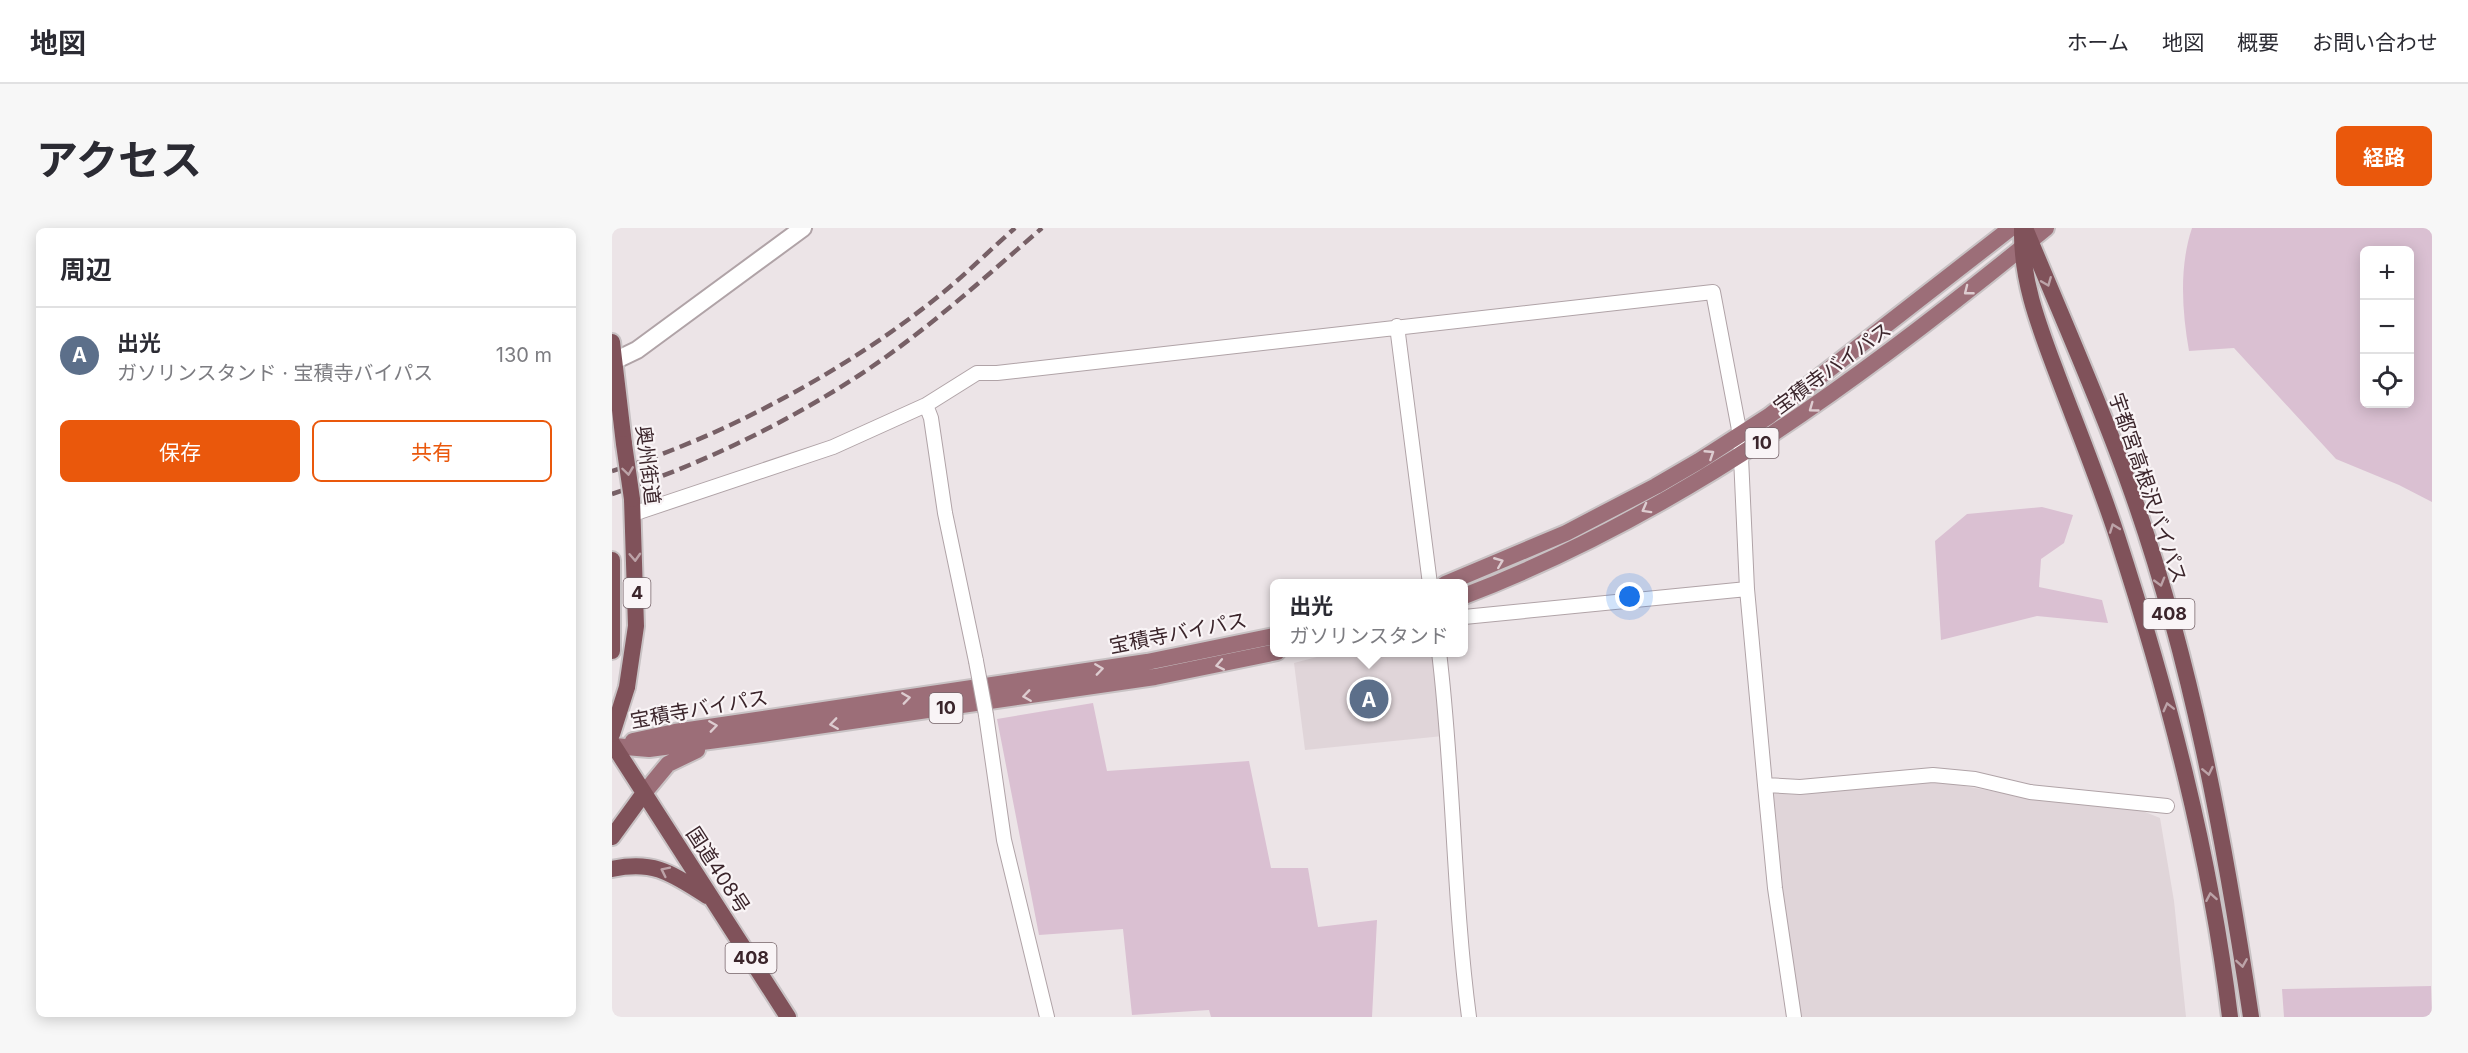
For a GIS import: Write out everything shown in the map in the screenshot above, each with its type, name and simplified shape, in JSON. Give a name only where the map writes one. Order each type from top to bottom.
[{"type":"highway","name":"408","points":[[2025,236],[2031,305],[2116,533],[2159,667],[2199,832],[2230,1017]]},
{"type":"highway","name":"宇都宮高根沢バイパス","points":[[2025,236],[2129,484],[2182,660],[2217,815],[2251,1017]]},
{"type":"highway","name":"奥州街道","points":[[612,342],[632,506],[636,626],[627,687],[612,740]]},
{"type":"highway","name":"4","points":[[612,560],[612,651]]},
{"type":"highway","name":"国道408号","points":[[612,740],[788,1017]]},
{"type":"highway","points":[[612,837],[644,793]]},
{"type":"highway","points":[[612,869],[642,865],[658,867],[712,899]]},
{"type":"main road","name":"宝積寺バイパス","points":[[1457,579],[1566,533],[1656,486],[1740,435],[1769,416],[1890,325],[2011,228]]},
{"type":"main road","name":"宝積寺バイパス","points":[[1468,594],[1546,563],[1741,457],[1810,411],[1917,333],[2025,236],[2046,228]]},
{"type":"main road","name":"宝積寺バイパス","points":[[612,740],[1147,662],[1270,637]]},
{"type":"main road","name":"宝積寺バイパス","points":[[612,740],[649,749],[1155,677],[1270,653]]},
{"type":"main road","points":[[644,793],[663,768],[678,757],[697,750],[737,744],[762,734]]},
{"type":"street","points":[[613,362],[637,350],[803,228]]},
{"type":"street","points":[[632,506],[791,463],[926,405],[977,373],[997,373],[1713,292],[1740,435],[1747,589],[1764,785],[1774,888],[1794,1017]]},
{"type":"street","points":[[1397,326],[1429,579]]},
{"type":"street","points":[[926,405],[931,417],[945,513],[986,715],[1006,850],[1047,1017]]},
{"type":"street","points":[[1468,617],[1747,589]]},
{"type":"street","points":[[1440,657],[1449,733],[1462,962],[1469,1017]]},
{"type":"street","points":[[1764,785],[1800,787],[1933,775],[1975,779],[2030,792],[2167,806]]},
{"type":"shaded area","points":[[2192,228],[2432,228],[2432,502],[2399,485],[2336,459],[2234,348],[2189,351],[2183,289],[2185,258]]},
{"type":"shaded area","points":[[2042,507],[2073,515],[2064,543],[2041,559],[2039,587],[2102,600],[2108,623],[2037,616],[1941,640],[1935,541],[1967,514]]},
{"type":"shaded area","points":[[1317,657],[1433,657],[1443,736],[1305,750],[1294,663]]},
{"type":"shaded area","points":[[1093,703],[1107,771],[1249,761],[1271,868],[1308,868],[1318,927],[1377,920],[1372,1017],[1211,1017],[1209,1010],[1132,1015],[1123,929],[1039,935],[997,719]]},
{"type":"shaded area","points":[[1937,781],[2041,800],[2140,810],[2160,818],[2174,901],[2186,1017],[1799,1017],[1780,895],[1772,793],[1798,795]]},
{"type":"shaded area","points":[[2431,986],[2432,1017],[2284,1017],[2282,989]]},
{"type":"railway","points":[[612,471],[698,440],[784,398],[826,374],[866,349],[940,295],[1015,228]]},
{"type":"railway","points":[[612,494],[739,443],[829,394],[930,324],[1042,228]]},
{"type":"place","name":"出光","points":[[1369,699]]}]
